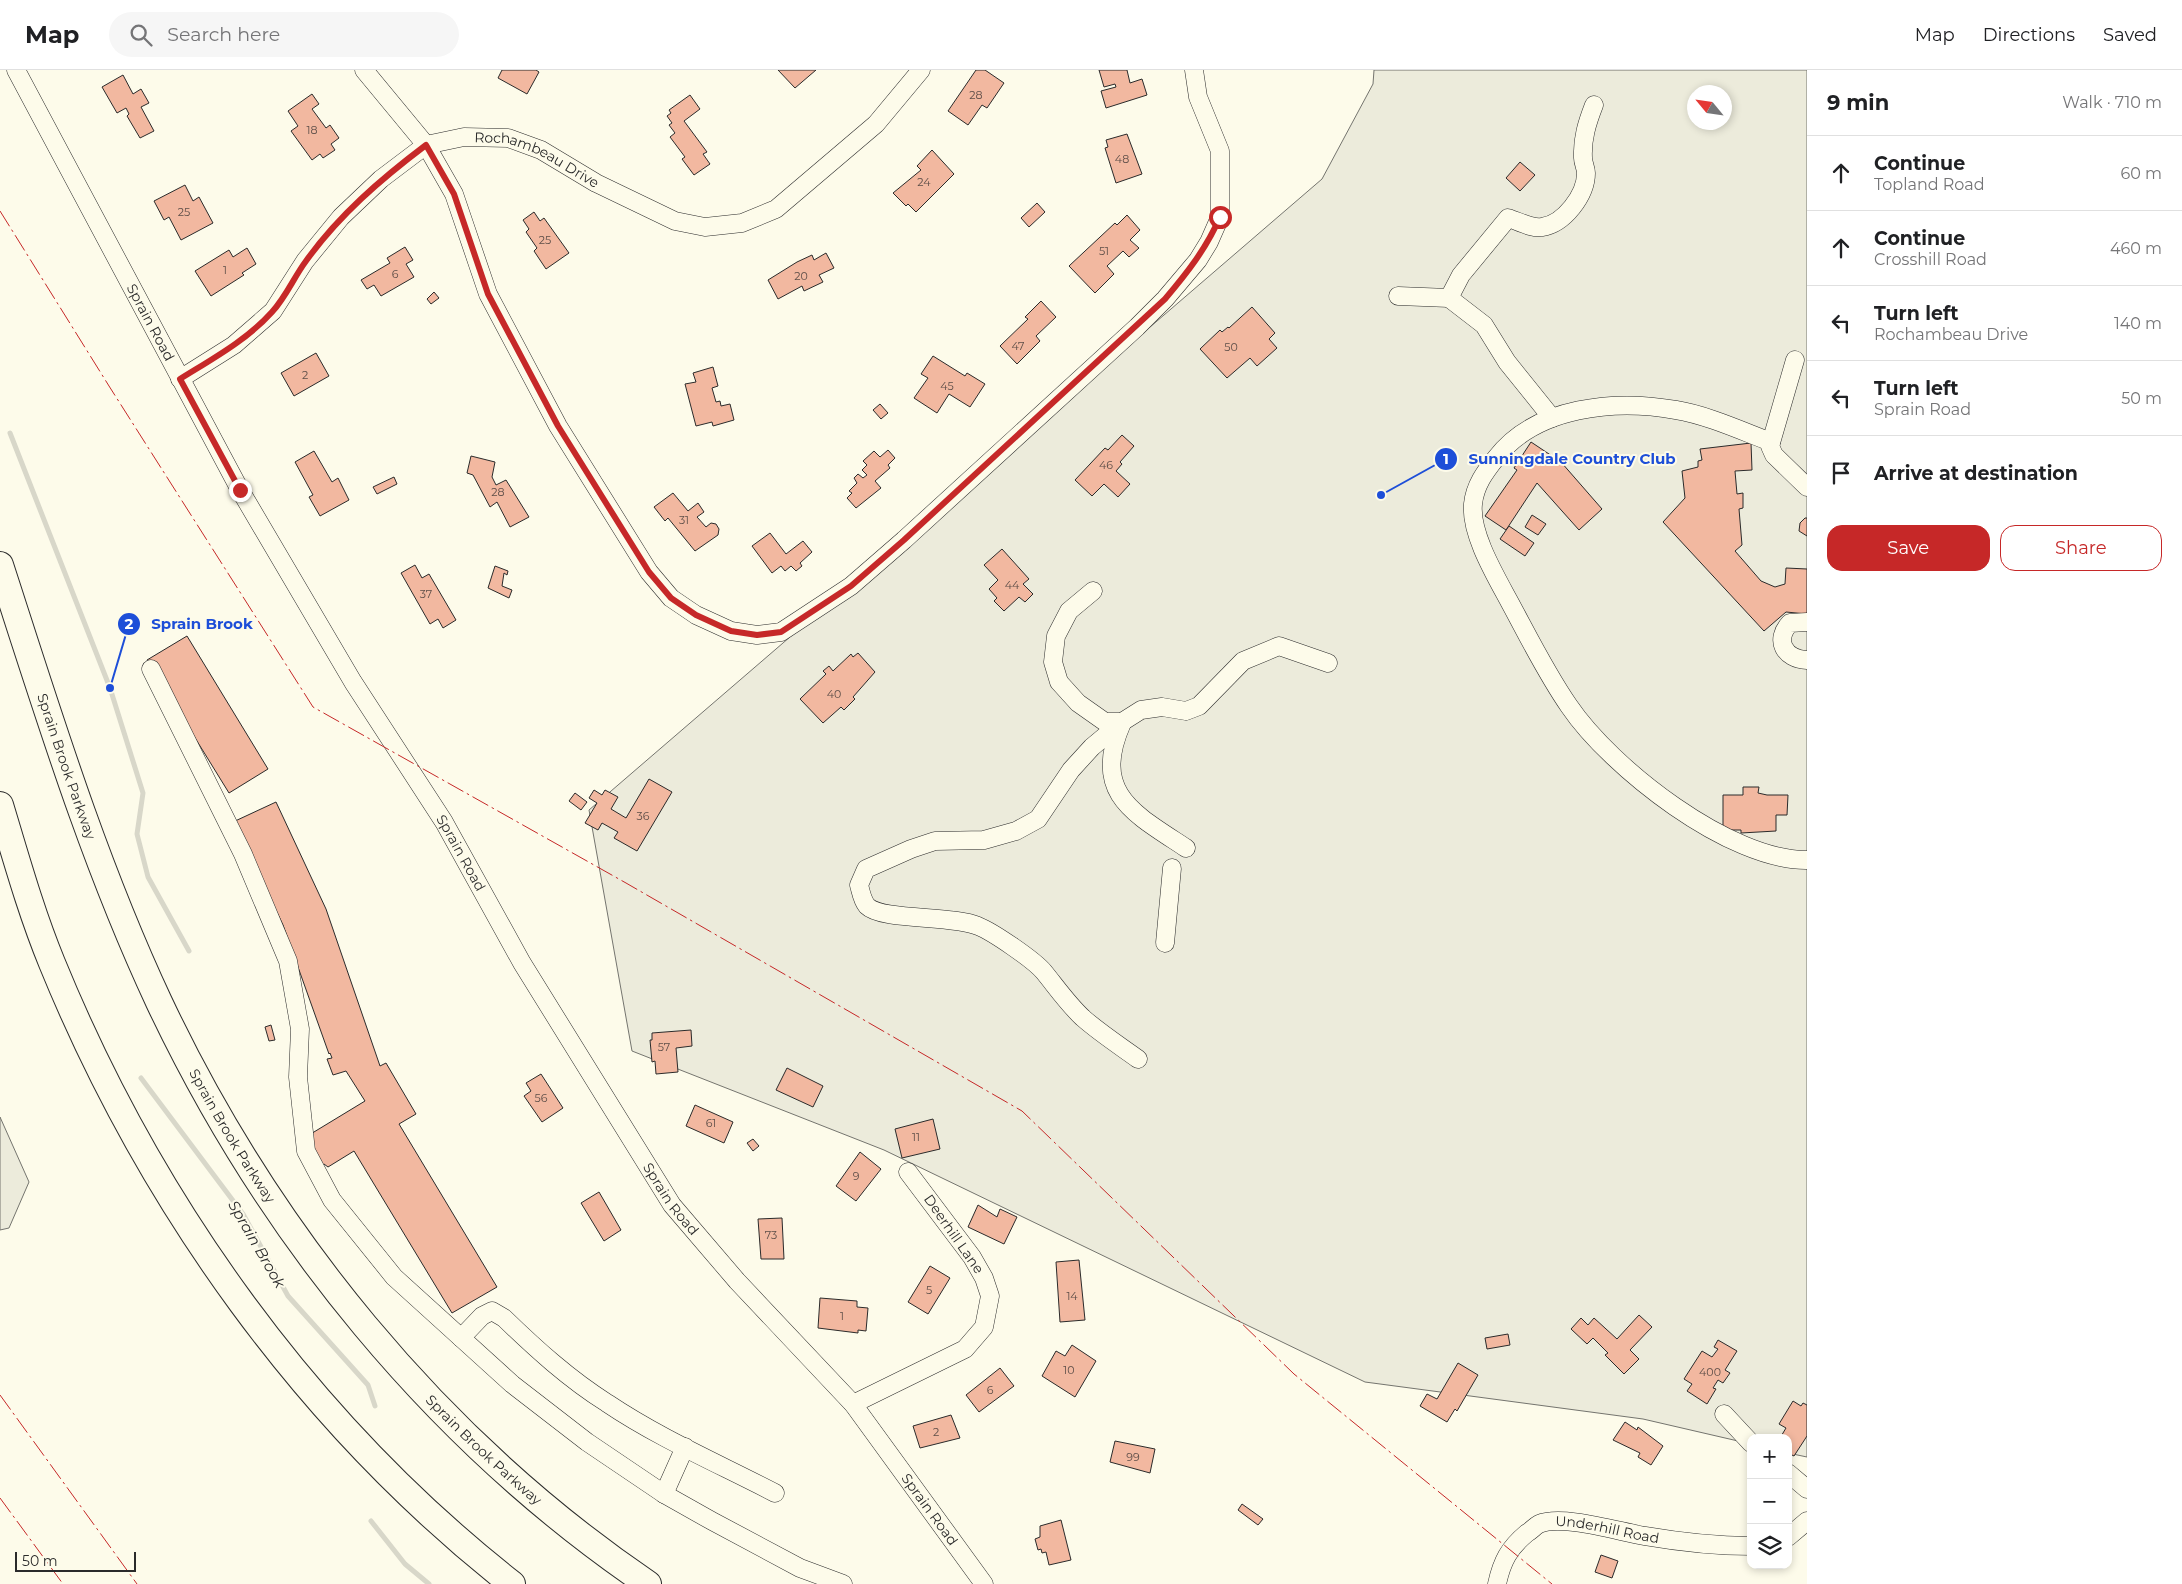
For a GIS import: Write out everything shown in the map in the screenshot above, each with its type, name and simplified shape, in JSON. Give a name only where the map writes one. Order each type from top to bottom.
[{"type":"highway","name":"Sprain Brook Parkway","points":[[0,565],[65,764],[113,893],[159,1001],[213,1106],[242,1156],[314,1261],[382,1345],[422,1389],[505,1471],[596,1546],[648,1584]]},
{"type":"highway","points":[[0,805],[31,906],[75,1016],[126,1121],[198,1240],[254,1320],[329,1410],[411,1495],[454,1535],[512,1584]]},
{"type":"street","name":"Sprain Road","points":[[16,70],[240,490],[348,674],[444,822],[522,963],[672,1205],[737,1281],[853,1404],[984,1584]]},
{"type":"street","points":[[364,70],[426,145],[454,194],[493,303],[558,426],[649,572],[671,598],[696,615],[731,631],[757,635],[781,632],[851,586],[1137,327],[1165,299],[1198,260],[1209,242],[1220,217],[1220,151],[1198,97],[1194,70]]},
{"type":"street","name":"Rochambeau Drive","points":[[180,379],[234,345],[273,311],[305,261],[341,217],[381,179],[426,145],[464,137],[508,138],[541,150],[596,183],[675,221],[704,227],[742,223],[776,209],[876,124],[921,70]]},
{"type":"street","points":[[1450,298],[1461,275],[1508,218],[1540,228],[1555,223],[1571,208],[1579,195],[1586,174],[1583,158],[1585,128],[1594,105]]},
{"type":"street","points":[[1398,296],[1450,298],[1484,325],[1507,362],[1552,418]]},
{"type":"street","points":[[1795,360],[1771,442],[1774,455],[1807,486]]},
{"type":"street","points":[[1771,442],[1677,410],[1619,405],[1585,410],[1552,418],[1523,432],[1506,446],[1479,481],[1473,504],[1476,530],[1496,576],[1540,658],[1569,707],[1618,763],[1668,801],[1717,832],[1750,848],[1793,860],[1807,860]]},
{"type":"street","points":[[1093,591],[1069,611],[1056,636],[1053,662],[1059,682],[1078,703],[1105,722],[1122,722]]},
{"type":"street","points":[[1807,622],[1790,623],[1784,629],[1782,638],[1782,647],[1787,654],[1799,660],[1807,660]]},
{"type":"street","points":[[1138,1059],[1084,1019],[1060,995],[1043,970],[978,926],[944,918],[889,914],[868,907],[862,899],[859,885],[866,870],[911,849],[942,840],[984,840],[1016,831],[1038,819],[1071,770],[1092,747],[1122,722],[1141,710],[1162,707],[1186,710],[1200,706],[1243,661],[1271,648],[1279,646],[1328,663]]},
{"type":"street","points":[[151,669],[243,854],[288,961],[300,1029],[298,1076],[306,1151],[332,1200],[394,1277],[527,1396],[587,1442],[664,1494],[800,1568],[843,1584]]},
{"type":"street","points":[[1122,722],[1113,742],[1110,769],[1117,793],[1138,817],[1186,848]]},
{"type":"street","points":[[1165,943],[1172,868]]},
{"type":"street","name":"Deerhill Lane","points":[[853,1404],[965,1349],[984,1327],[990,1296],[984,1278],[972,1257],[908,1172]]},
{"type":"street","points":[[461,1338],[482,1316],[492,1311],[504,1318],[565,1374],[607,1404],[775,1493]]},
{"type":"street","points":[[1724,1414],[1747,1439]]},
{"type":"street","points":[[664,1494],[685,1447]]},
{"type":"street","points":[[1792,1476],[1807,1488]]},
{"type":"street","points":[[1792,1534],[1807,1521]]},
{"type":"street","name":"Underhill Road","points":[[1497,1584],[1502,1564],[1513,1545],[1539,1524],[1557,1522],[1593,1525],[1643,1536],[1713,1546],[1747,1546]]},
{"type":"shaded area","points":[[1374,70],[1807,70],[1807,1457],[1792,1454],[1792,1434],[1747,1434],[1747,1443],[1643,1419],[1365,1382],[884,1150],[632,1051],[589,810],[1322,179],[1373,84]]},
{"type":"shaded area","points":[[0,1117],[29,1182],[9,1228],[0,1230]]},
{"type":"building","points":[[502,70],[536,70],[539,72],[527,94],[498,78]]},
{"type":"building","points":[[778,70],[816,70],[795,88]]},
{"type":"building","points":[[976,70],[985,70],[1004,83],[987,108],[982,105],[968,125],[948,111]]},
{"type":"building","points":[[1099,70],[1127,70],[1130,83],[1142,79],[1147,95],[1106,108],[1101,91],[1116,87],[1115,84],[1104,87]]},
{"type":"building","points":[[123,75],[133,94],[141,89],[149,103],[141,107],[154,131],[140,138],[127,116],[129,114],[126,108],[117,113],[102,87]]},
{"type":"building","points":[[312,94],[319,104],[312,109],[326,128],[330,125],[339,138],[331,144],[335,150],[323,158],[320,154],[312,160],[291,131],[298,126],[288,111]]},
{"type":"building","points":[[690,95],[700,109],[684,121],[707,152],[703,154],[710,164],[694,175],[682,159],[685,157],[670,137],[675,133],[669,125],[672,123],[667,116],[671,113],[669,110]]},
{"type":"building","points":[[1127,134],[1142,174],[1116,183],[1105,148],[1108,147],[1106,140]]},
{"type":"building","points":[[932,150],[954,174],[916,212],[908,204],[906,206],[893,193],[921,170],[917,166]]},
{"type":"building","points":[[1520,162],[1535,175],[1520,191],[1506,178]]},
{"type":"building","points":[[185,185],[193,201],[199,197],[213,223],[181,240],[169,217],[164,220],[154,201]]},
{"type":"building","points":[[1037,203],[1045,212],[1029,227],[1021,218]]},
{"type":"building","points":[[534,212],[540,221],[544,218],[569,253],[546,269],[534,251],[537,248],[526,232],[529,229],[523,220]]},
{"type":"building","points":[[1127,215],[1140,230],[1130,240],[1139,248],[1129,257],[1123,251],[1107,266],[1114,274],[1095,293],[1069,266],[1115,223],[1117,225]]},
{"type":"building","points":[[405,247],[413,260],[406,264],[414,277],[381,296],[374,285],[367,289],[361,280],[390,263],[387,258]]},
{"type":"building","points":[[247,248],[256,264],[242,273],[244,275],[211,296],[195,271],[229,250],[233,257]]},
{"type":"building","points":[[826,253],[834,268],[819,275],[823,282],[804,291],[802,286],[778,299],[768,280],[812,255],[814,260]]},
{"type":"building","points":[[434,292],[439,298],[431,304],[427,299]]},
{"type":"building","points":[[1041,301],[1056,317],[1036,336],[1040,341],[1017,364],[1000,346],[1028,319],[1025,317]]},
{"type":"building","points":[[1252,307],[1275,333],[1269,339],[1277,348],[1257,366],[1250,358],[1227,378],[1200,349],[1220,330],[1222,332],[1229,328]]},
{"type":"building","points":[[316,353],[329,376],[294,396],[281,373]]},
{"type":"building","points":[[933,356],[965,376],[967,373],[985,384],[970,407],[949,394],[937,413],[914,398],[928,378],[921,374]]},
{"type":"building","points":[[713,367],[718,386],[712,388],[716,402],[720,401],[721,406],[730,404],[734,420],[713,426],[712,422],[696,426],[685,384],[696,382],[693,373]]},
{"type":"building","points":[[880,404],[888,413],[881,419],[873,410]]},
{"type":"building","points":[[1122,435],[1134,446],[1120,462],[1122,464],[1116,471],[1130,484],[1118,497],[1104,484],[1092,496],[1075,480],[1105,448],[1108,450]]},
{"type":"building","points":[[1531,442],[1561,462],[1602,509],[1579,530],[1537,483],[1506,530],[1485,516],[1517,470],[1514,468]]},
{"type":"building","points":[[1751,443],[1752,470],[1735,471],[1737,494],[1743,493],[1743,508],[1739,509],[1742,545],[1735,551],[1761,581],[1775,587],[1785,584],[1786,568],[1807,569],[1807,614],[1786,612],[1764,631],[1663,522],[1685,498],[1682,471],[1698,467],[1698,461],[1702,460],[1700,449]]},
{"type":"building","points":[[888,450],[895,458],[888,465],[890,468],[875,481],[881,488],[856,508],[847,498],[852,493],[849,491],[857,483],[854,478],[858,474],[863,478],[867,475],[862,470],[867,465],[863,461],[874,451],[880,457]]},
{"type":"building","points":[[314,451],[332,482],[338,478],[349,500],[320,516],[309,497],[313,495],[295,462]]},
{"type":"building","points":[[471,456],[495,462],[492,477],[496,485],[506,480],[529,517],[510,527],[497,502],[490,507],[473,475],[467,473]]},
{"type":"building","points":[[394,477],[397,484],[377,494],[373,487]]},
{"type":"building","points":[[673,493],[688,511],[698,503],[704,512],[697,517],[706,527],[711,523],[716,524],[719,529],[718,535],[695,551],[668,518],[665,521],[654,507]]},
{"type":"building","points":[[1532,515],[1546,524],[1538,535],[1525,527]]},
{"type":"building","points":[[1807,518],[1807,536],[1799,531],[1800,523]]},
{"type":"building","points":[[1509,526],[1534,543],[1525,556],[1500,539]]},
{"type":"building","points":[[770,533],[786,554],[803,541],[812,552],[800,563],[802,566],[796,571],[791,566],[785,571],[781,566],[772,573],[752,546]]},
{"type":"building","points":[[1002,549],[1029,579],[1023,584],[1033,594],[1025,602],[1019,597],[1004,611],[994,601],[997,598],[989,589],[998,580],[984,565]]},
{"type":"building","points":[[415,565],[422,578],[429,574],[456,620],[443,628],[438,619],[430,624],[401,573]]},
{"type":"building","points":[[495,566],[508,571],[507,575],[504,573],[502,586],[512,590],[509,598],[488,588]]},
{"type":"building","points":[[187,636],[268,769],[229,793],[147,660]]},
{"type":"building","points":[[858,653],[875,672],[853,697],[855,699],[844,710],[841,707],[823,723],[800,699],[826,674],[823,671],[829,666],[833,671],[851,654],[853,657]]},
{"type":"building","points":[[649,779],[672,792],[637,851],[614,838],[618,832],[602,823],[598,830],[585,823],[597,803],[589,798],[594,790],[602,795],[605,790],[618,797],[611,809],[626,818]]},
{"type":"building","points":[[1743,787],[1759,787],[1758,793],[1767,795],[1788,795],[1787,815],[1776,815],[1776,831],[1741,833],[1741,830],[1723,830],[1723,795],[1743,795]]},
{"type":"building","points":[[575,793],[587,802],[581,810],[569,801]]},
{"type":"building","points":[[276,802],[326,909],[380,1066],[386,1063],[416,1114],[399,1124],[497,1287],[452,1313],[354,1151],[328,1167],[324,1164],[321,1167],[309,1135],[365,1101],[346,1071],[333,1075],[327,1059],[332,1058],[283,925],[233,822]]},
{"type":"building","points":[[271,1025],[275,1040],[269,1041],[265,1027]]},
{"type":"building","points":[[691,1030],[692,1046],[676,1048],[678,1072],[656,1074],[655,1061],[652,1062],[650,1040],[652,1040],[652,1033]]},
{"type":"building","points":[[787,1068],[823,1086],[813,1107],[776,1090]]},
{"type":"building","points":[[541,1074],[563,1108],[542,1122],[524,1096],[531,1091],[526,1083]]},
{"type":"building","points":[[695,1105],[733,1122],[724,1143],[686,1126]]},
{"type":"building","points":[[933,1119],[940,1149],[902,1158],[895,1129]]},
{"type":"building","points":[[753,1139],[759,1146],[753,1151],[747,1143]]},
{"type":"building","points":[[860,1152],[881,1169],[856,1201],[836,1186]]},
{"type":"building","points":[[599,1192],[621,1230],[604,1241],[581,1203]]},
{"type":"building","points":[[978,1205],[997,1217],[1000,1209],[1017,1217],[1004,1244],[968,1227]]},
{"type":"building","points":[[782,1218],[784,1259],[761,1259],[758,1219]]},
{"type":"building","points":[[1079,1260],[1085,1320],[1060,1322],[1056,1262]]},
{"type":"building","points":[[930,1266],[950,1278],[928,1314],[908,1302]]},
{"type":"building","points":[[820,1298],[857,1301],[857,1307],[868,1308],[866,1331],[858,1330],[858,1333],[818,1328]]},
{"type":"building","points":[[1639,1315],[1652,1327],[1630,1350],[1639,1359],[1624,1374],[1605,1355],[1608,1353],[1593,1338],[1587,1344],[1571,1329],[1581,1318],[1588,1325],[1594,1318],[1617,1339]]},
{"type":"building","points":[[1508,1334],[1510,1345],[1487,1349],[1485,1338]]},
{"type":"building","points":[[1718,1340],[1737,1351],[1725,1370],[1730,1373],[1723,1383],[1718,1380],[1713,1388],[1716,1389],[1707,1404],[1687,1391],[1692,1384],[1684,1379],[1702,1351],[1712,1357],[1718,1349],[1714,1347]]},
{"type":"building","points":[[1072,1345],[1096,1361],[1075,1397],[1042,1376],[1056,1351],[1065,1356]]},
{"type":"building","points":[[1458,1363],[1478,1375],[1457,1411],[1455,1409],[1447,1422],[1420,1406],[1427,1394],[1437,1399]]},
{"type":"building","points":[[1000,1368],[1014,1386],[979,1412],[966,1395]]},
{"type":"building","points":[[1793,1401],[1801,1406],[1803,1403],[1807,1405],[1807,1436],[1794,1456],[1792,1455],[1792,1434],[1782,1434],[1786,1428],[1779,1424]]},
{"type":"building","points":[[951,1415],[960,1438],[920,1448],[913,1426]]},
{"type":"building","points":[[1625,1422],[1637,1430],[1638,1427],[1663,1446],[1651,1465],[1638,1457],[1640,1453],[1613,1440]]},
{"type":"building","points":[[1115,1441],[1155,1449],[1150,1473],[1110,1462]]},
{"type":"building","points":[[1242,1504],[1263,1519],[1258,1525],[1238,1510]]},
{"type":"building","points":[[1061,1520],[1071,1560],[1049,1565],[1046,1552],[1042,1553],[1041,1549],[1038,1550],[1035,1539],[1040,1537],[1040,1526]]},
{"type":"building","points":[[1601,1555],[1618,1561],[1612,1578],[1595,1572]]},
{"type":"waterway","name":"Sprain Brook","points":[[10,433],[110,688],[143,793],[137,834],[148,877],[189,951]]},
{"type":"waterway","name":"Sprain Brook","points":[[141,1078],[243,1214],[288,1296],[368,1385],[375,1406]]},
{"type":"waterway","name":"Sprain Brook","points":[[371,1521],[405,1564],[429,1584]]},
{"type":"power","points":[[0,211],[313,707],[626,883],[1022,1111],[1294,1374],[1552,1584]]},
{"type":"power","points":[[0,1395],[137,1584]]},
{"type":"power","points":[[0,1498],[63,1584]]},
{"type":"place","name":"Sunningdale Country Club","points":[[1381,495]]},
{"type":"place","name":"Sprain Brook","points":[[110,688]]},
{"type":"route","points":[[240,490],[180,379],[234,345],[273,311],[305,261],[341,217],[381,179],[426,145],[454,194],[488,294],[558,426],[649,572],[671,598],[696,615],[731,631],[757,635],[781,632],[794,624],[851,586],[904,540],[1137,327],[1165,299],[1198,260],[1209,242],[1220,217]]}]
